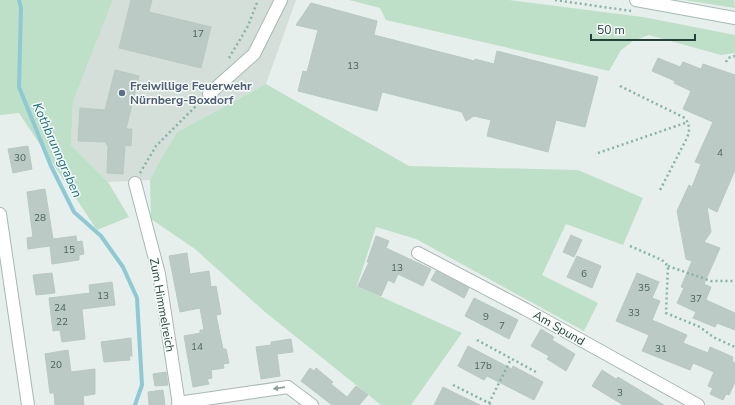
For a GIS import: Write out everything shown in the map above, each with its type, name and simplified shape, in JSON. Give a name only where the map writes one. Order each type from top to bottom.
[{"type":"street","points":[[209,94],[254,54],[281,0]]},
{"type":"street","points":[[636,0],[735,18]]},
{"type":"street","name":"Zum Himmelreich","points":[[135,183],[159,274],[179,404]]},
{"type":"street","points":[[0,214],[27,405]]},
{"type":"street","name":"Am Spund","points":[[418,253],[525,309],[698,405]]},
{"type":"street","points":[[179,404],[288,387],[312,405]]},
{"type":"path","points":[[726,62],[728,58],[735,56]]},
{"type":"path","points":[[620,86],[685,118],[688,122],[690,129],[687,138],[660,190]]},
{"type":"path","points":[[598,153],[688,122]]},
{"type":"path","points":[[630,246],[662,260],[668,266],[711,281],[735,281]]},
{"type":"path","points":[[668,266],[666,314],[700,327],[713,337],[735,346]]},
{"type":"path","points":[[477,340],[536,372]]},
{"type":"path","points":[[489,403],[511,358]]},
{"type":"path","points":[[453,386],[492,405]]},
{"type":"shaded area","points":[[113,0],[296,0],[266,84],[177,132],[150,180],[108,182],[71,145],[73,102]]},
{"type":"green space","points":[[0,0],[113,0],[73,102],[71,145],[108,182],[129,217],[97,230],[19,113],[0,115]]},
{"type":"green space","points":[[349,0],[509,0],[643,17],[735,35],[735,53],[721,55],[649,35],[633,41],[621,50],[609,71],[386,20],[380,8]]},
{"type":"green space","points":[[684,0],[734,0],[735,8]]},
{"type":"green space","points":[[266,84],[409,166],[578,170],[643,198],[623,245],[566,224],[542,275],[598,303],[584,331],[416,239],[376,227],[357,286],[462,333],[411,405],[381,405],[265,312],[195,249],[151,219],[150,180],[177,132]]},
{"type":"building","points":[[131,0],[152,0],[149,12],[211,27],[201,68],[119,48]]},
{"type":"building","points":[[311,3],[377,21],[374,35],[475,61],[475,59],[494,64],[497,51],[598,77],[585,127],[556,120],[548,152],[487,136],[491,120],[474,116],[466,121],[462,112],[382,92],[377,111],[298,91],[303,71],[307,72],[318,30],[296,25]]},
{"type":"building","points":[[658,58],[680,67],[683,62],[701,69],[703,64],[735,75],[735,170],[717,212],[707,207],[711,232],[704,242],[720,248],[704,284],[711,287],[706,300],[735,313],[735,330],[717,323],[715,327],[693,318],[696,312],[677,303],[684,288],[681,287],[692,261],[686,259],[677,211],[689,185],[692,187],[701,164],[695,162],[713,122],[683,109],[691,91],[674,83],[675,81],[652,71]]},
{"type":"building","points":[[115,70],[139,76],[126,129],[132,129],[131,146],[125,145],[123,174],[107,173],[108,145],[106,142],[78,141],[80,108],[105,110]]},
{"type":"building","points":[[28,146],[32,169],[13,173],[8,149]]},
{"type":"building","points":[[45,189],[53,239],[76,236],[77,242],[82,241],[84,254],[79,255],[79,260],[52,264],[50,246],[28,249],[27,238],[33,237],[27,192]]},
{"type":"building","points":[[571,235],[582,240],[574,257],[563,252]]},
{"type":"building","points":[[376,236],[389,241],[386,248],[431,269],[423,286],[398,274],[394,283],[388,280],[381,296],[358,286],[369,262],[367,262]]},
{"type":"building","points":[[187,253],[190,274],[209,271],[211,287],[216,286],[221,314],[216,315],[223,349],[226,349],[229,363],[223,364],[224,368],[211,370],[212,378],[207,379],[209,384],[193,387],[184,336],[200,333],[200,330],[204,330],[200,308],[180,312],[169,256]]},
{"type":"building","points":[[577,256],[601,266],[592,288],[567,277]]},
{"type":"building","points":[[436,271],[469,288],[464,298],[431,280]]},
{"type":"building","points":[[52,273],[55,293],[36,295],[33,275]]},
{"type":"building","points":[[637,273],[659,282],[652,298],[660,301],[652,320],[687,335],[683,343],[708,353],[710,347],[733,357],[732,361],[735,363],[735,382],[729,395],[726,394],[723,400],[710,394],[713,388],[708,386],[714,372],[693,363],[690,370],[642,351],[649,335],[616,321]]},
{"type":"building","points":[[112,282],[115,305],[82,309],[85,339],[62,342],[60,330],[53,331],[49,298],[90,293],[89,285]]},
{"type":"building","points":[[474,298],[518,320],[509,339],[465,316]]},
{"type":"building","points":[[541,329],[554,337],[552,340],[575,354],[566,371],[547,359],[549,356],[531,346]]},
{"type":"building","points":[[131,338],[132,356],[129,356],[130,360],[104,362],[101,342]]},
{"type":"building","points":[[291,339],[293,352],[277,354],[280,376],[261,379],[256,347],[271,345],[271,342]]},
{"type":"building","points":[[468,346],[512,369],[513,366],[543,382],[534,400],[487,376],[484,380],[458,366]]},
{"type":"building","points":[[68,350],[71,372],[95,369],[95,394],[83,396],[84,405],[55,405],[54,393],[50,393],[45,354]]},
{"type":"building","points":[[310,368],[314,371],[316,368],[333,382],[331,384],[347,397],[356,386],[368,395],[359,405],[332,405],[301,381]]},
{"type":"building","points":[[602,370],[616,379],[618,377],[664,405],[623,405],[592,386]]},
{"type":"building","points":[[166,372],[168,385],[155,386],[153,374]]},
{"type":"building","points":[[443,387],[457,394],[480,405],[434,405]]},
{"type":"building","points":[[163,390],[165,405],[149,405],[148,392]]},
{"type":"waterway","name":"Kothbrunngraben","points":[[19,0],[21,8],[19,87],[51,166],[74,212],[101,236],[123,267],[137,298],[142,385],[135,405]]},
{"type":"place","name":"Freiwillige Feuerwehr Nürnberg-Boxdorf","points":[[122,93]]}]
